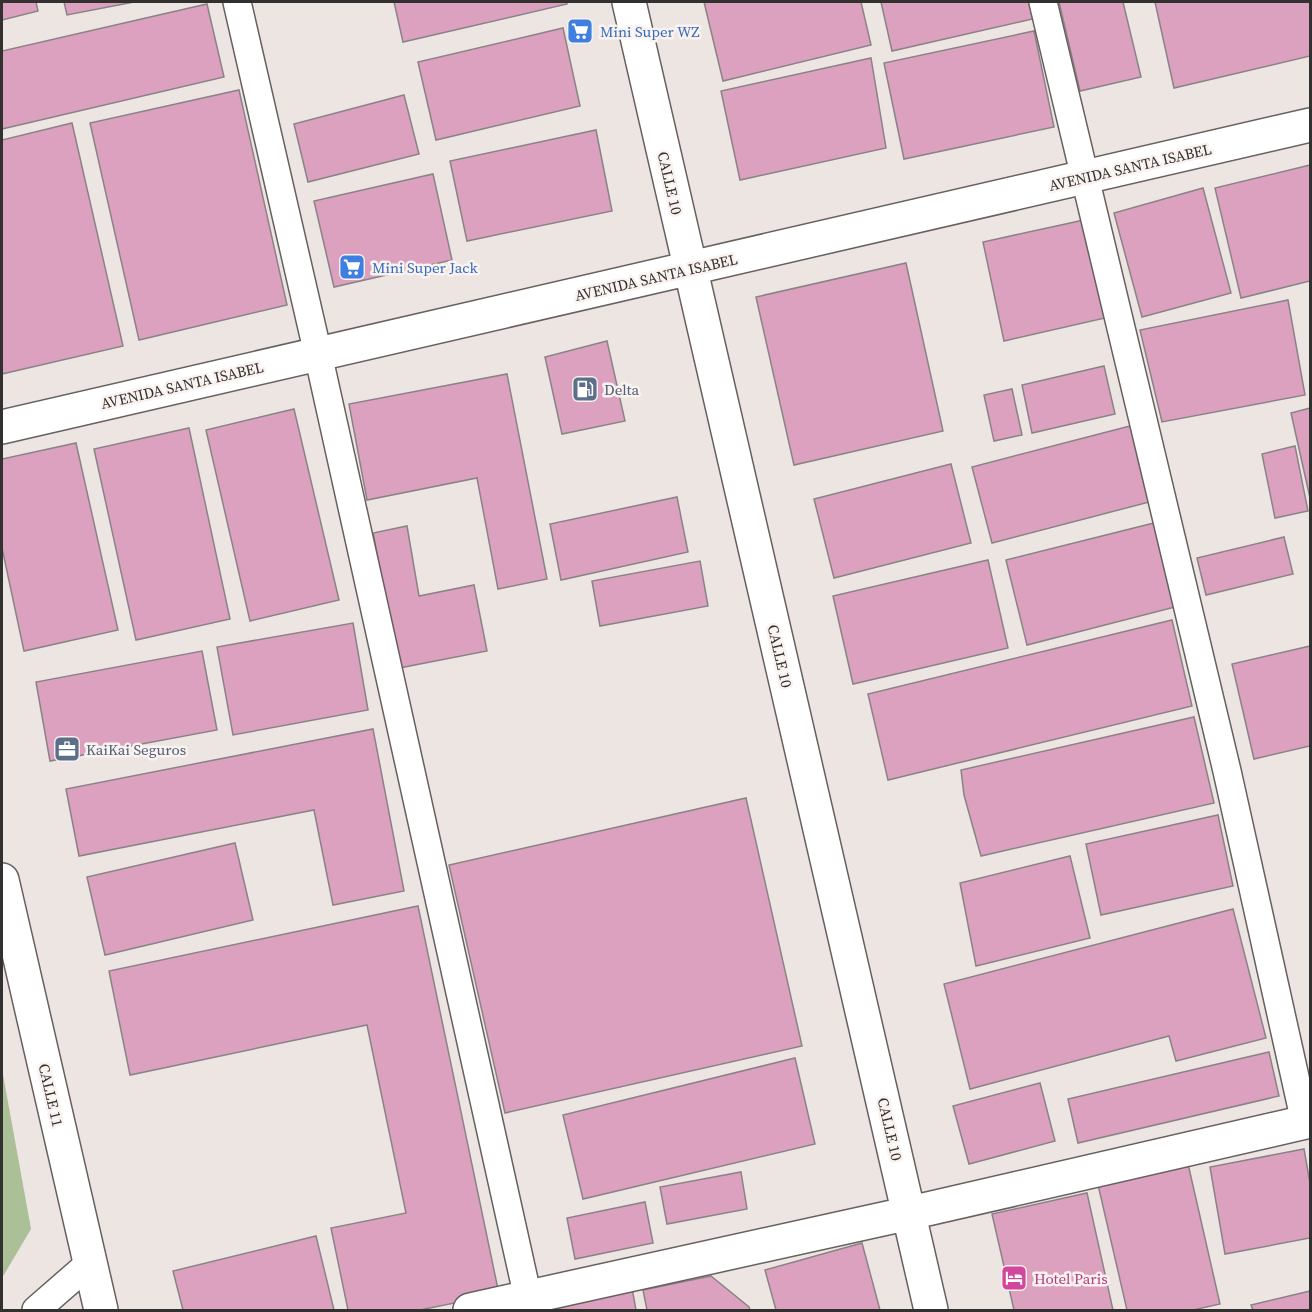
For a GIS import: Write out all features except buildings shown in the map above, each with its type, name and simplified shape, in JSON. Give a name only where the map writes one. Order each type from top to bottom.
[{"type":"street","name":"CALLE 10","points":[[629,2],[931,1311]]},
{"type":"street","name":"AVENIDA SANTA ISABEL","points":[[2,427],[1311,125]]},
{"type":"street","name":"CALLE 11","points":[[2,880],[101,1311]]},
{"type":"street","points":[[470,1311],[1308,1122]]},
{"type":"lane","points":[[237,2],[318,354],[528,1298]]},
{"type":"lane","points":[[1043,2],[1227,771],[1308,1122]]},
{"type":"lane","points":[[36,1311],[90,1263]]},
{"type":"green space","points":[[2,1069],[31,1229],[2,1278]]},
{"type":"place","name":"Mini Super WZ","points":[[580,31]]},
{"type":"place","name":"Mini Super Jack","points":[[352,267]]},
{"type":"place","name":"Delta","points":[[585,389]]},
{"type":"place","name":"KaiKai Seguros","points":[[67,749]]},
{"type":"place","name":"Hotel Paris","points":[[1014,1278]]}]
